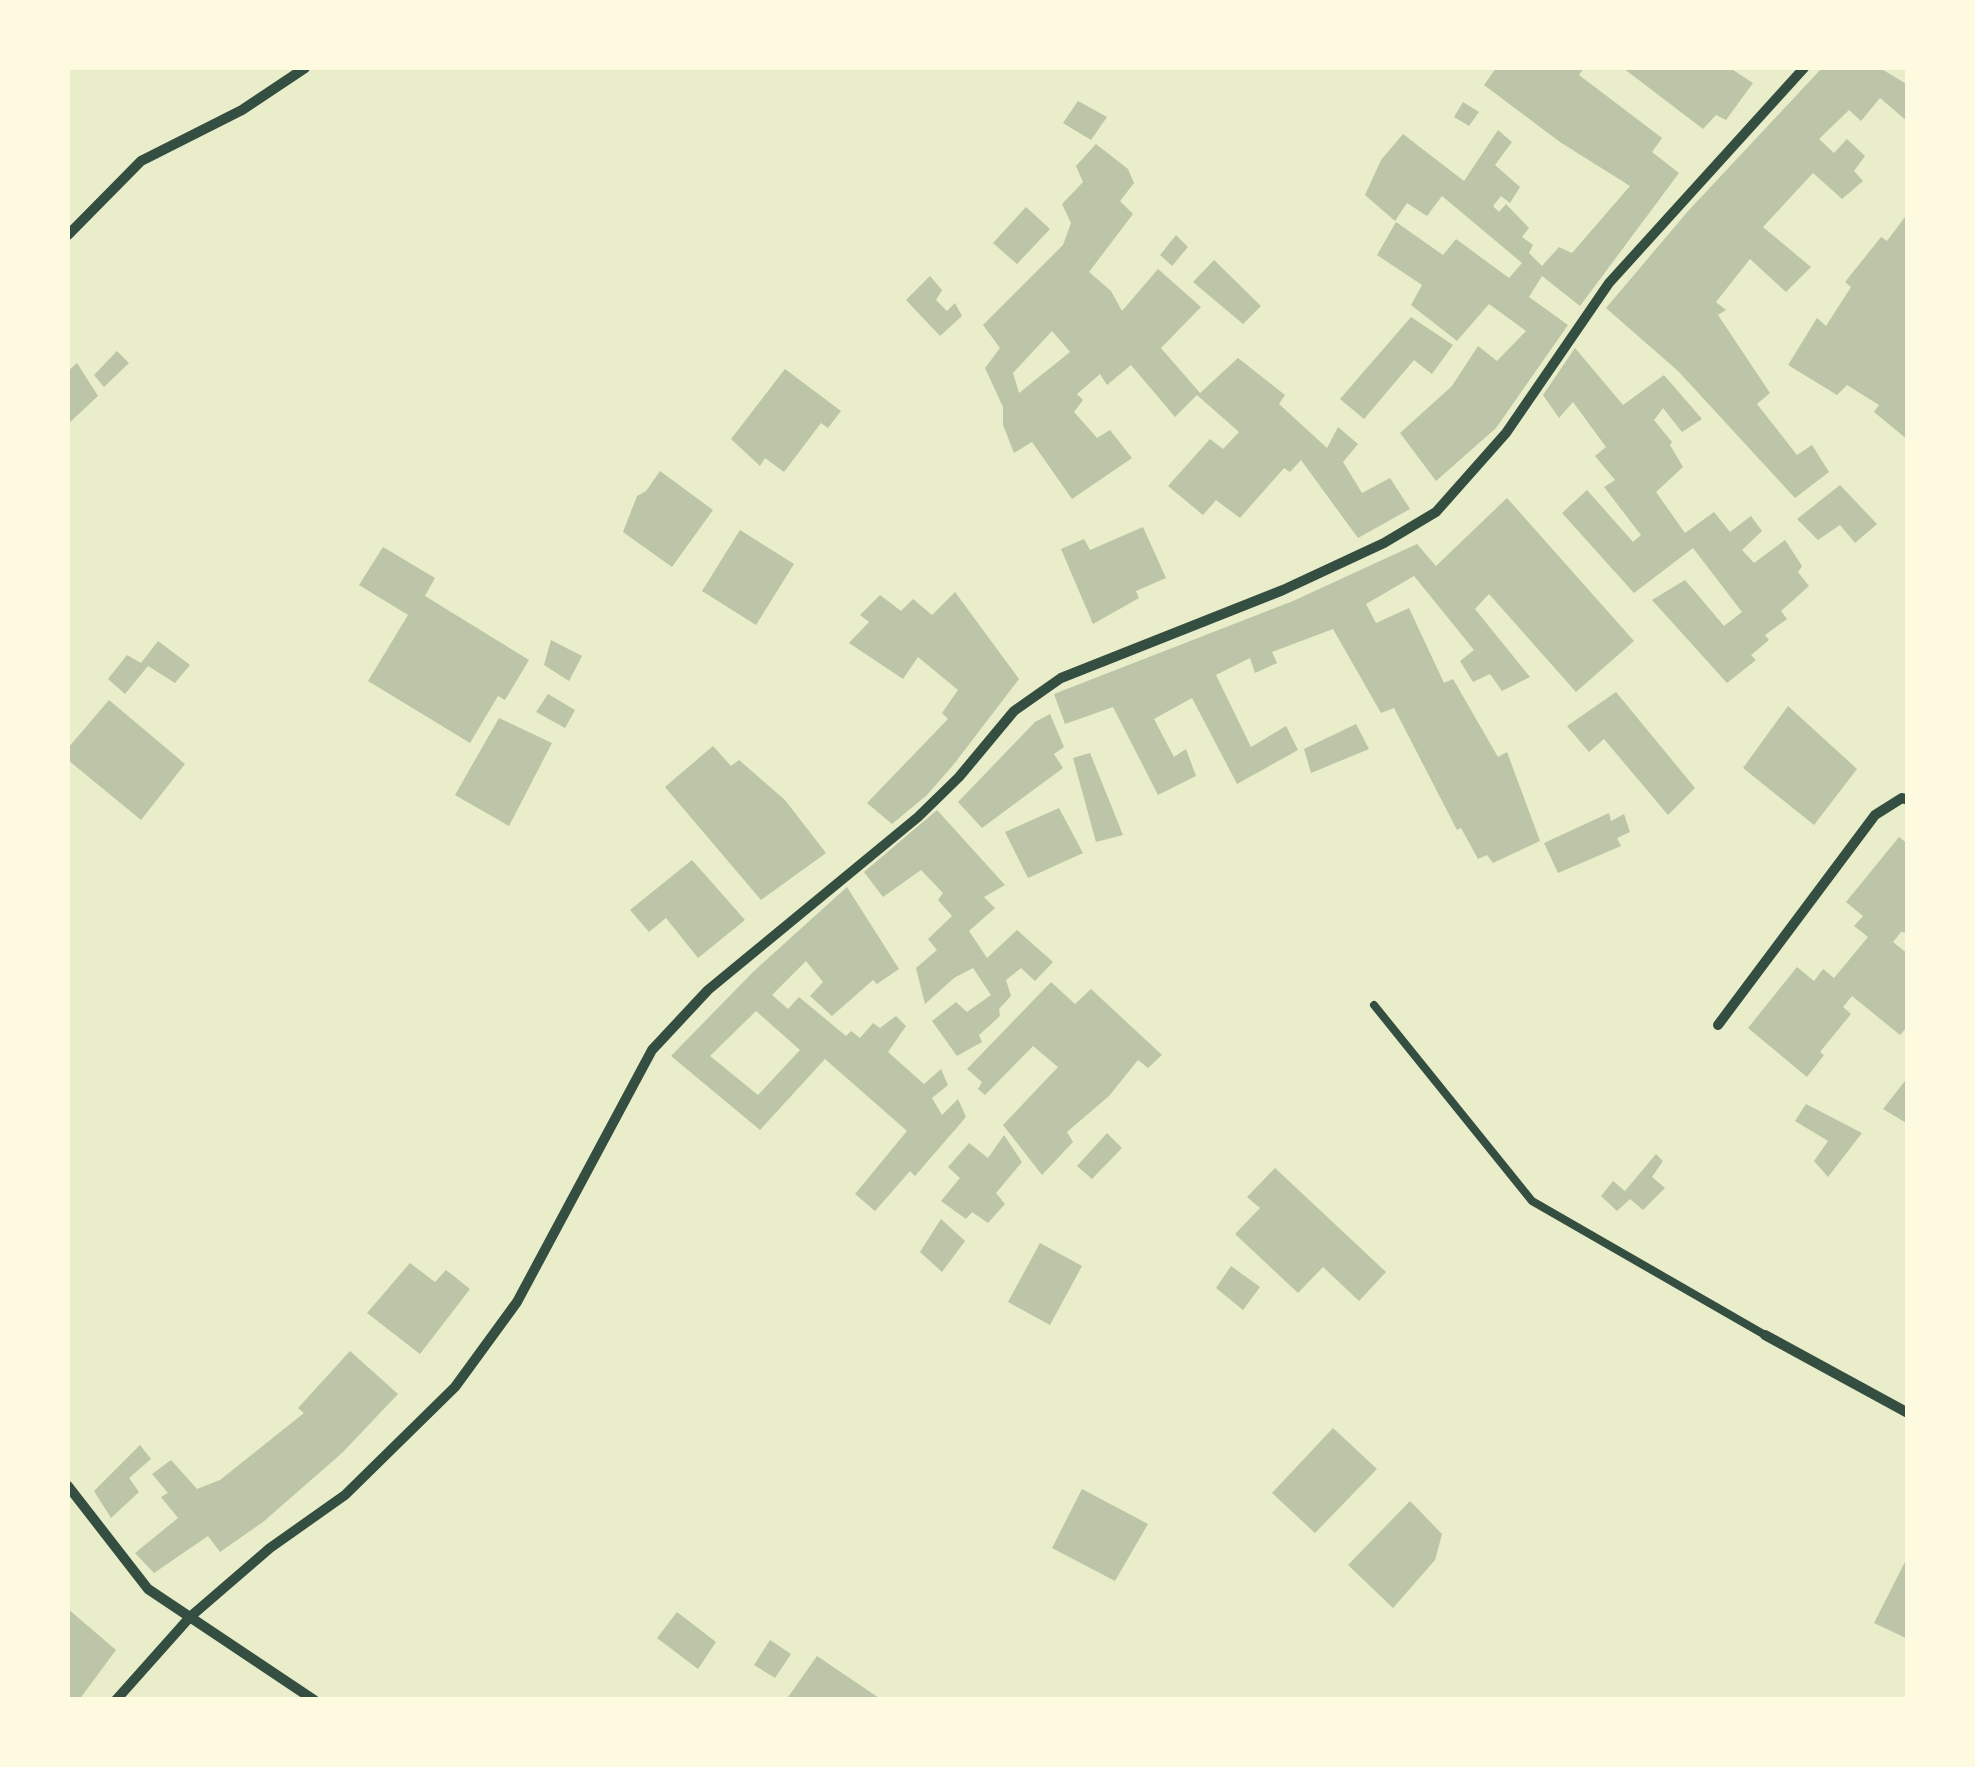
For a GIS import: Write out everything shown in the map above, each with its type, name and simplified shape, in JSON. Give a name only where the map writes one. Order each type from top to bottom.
[{"type":"street","points":[[68,235],[141,161],[242,110],[305,68]]},
{"type":"street","points":[[116,1700],[190,1617],[270,1548],[345,1495],[455,1386],[517,1302],[652,1050],[708,990],[918,817],[959,777],[1014,712],[1061,678],[1283,590],[1384,543],[1436,512],[1506,433],[1608,284],[1804,68]]},
{"type":"street","points":[[1718,1025],[1875,815],[1902,798],[1908,800]]},
{"type":"street","points":[[1765,1334],[1908,1413]]},
{"type":"street","points":[[68,1486],[148,1589],[314,1700]]},
{"type":"lane","points":[[1374,1004],[1532,1200],[1765,1334]]},
{"type":"building","points":[[1496,68],[1584,68],[1579,75],[1662,138],[1652,152],[1679,173],[1580,306],[1542,276],[1529,297],[1568,325],[1496,428],[1436,481],[1400,433],[1452,386],[1478,346],[1497,361],[1526,331],[1489,304],[1457,341],[1411,305],[1422,285],[1377,255],[1396,222],[1443,255],[1456,239],[1509,278],[1522,263],[1442,196],[1427,216],[1407,203],[1395,221],[1365,195],[1381,160],[1403,134],[1464,181],[1498,130],[1512,142],[1495,165],[1520,187],[1510,203],[1501,196],[1493,206],[1499,212],[1506,204],[1529,228],[1522,237],[1533,245],[1529,253],[1542,266],[1559,247],[1572,253],[1630,186],[1560,142],[1484,85]]},
{"type":"building","points":[[1623,68],[1730,68],[1753,83],[1726,120],[1716,115],[1703,129]]},
{"type":"building","points":[[1822,68],[1880,68],[1908,85],[1908,122],[1880,98],[1861,121],[1849,110],[1819,139],[1834,153],[1847,139],[1865,156],[1854,171],[1863,181],[1842,199],[1813,173],[1763,227],[1811,267],[1786,292],[1750,259],[1716,302],[1726,310],[1718,315],[1770,393],[1757,404],[1797,455],[1812,445],[1829,472],[1795,498],[1678,371],[1606,308],[1689,210]]},
{"type":"building","points":[[1078,101],[1107,117],[1091,140],[1063,123]]},
{"type":"building","points":[[1463,102],[1479,112],[1469,126],[1454,117]]},
{"type":"building","points":[[1096,144],[1128,169],[1134,183],[1120,201],[1133,214],[1089,272],[1111,291],[1122,311],[1158,269],[1201,307],[1161,348],[1200,393],[1238,358],[1285,395],[1279,404],[1327,448],[1338,427],[1358,444],[1343,462],[1362,493],[1390,478],[1410,509],[1358,538],[1301,460],[1290,472],[1284,468],[1240,518],[1216,500],[1203,515],[1168,486],[1210,439],[1223,449],[1239,432],[1197,395],[1175,417],[1131,365],[1107,385],[1100,374],[1077,394],[1083,400],[1074,412],[1097,438],[1110,430],[1132,458],[1072,499],[1032,442],[1014,453],[1003,425],[1003,407],[985,368],[1000,348],[983,325],[1063,245],[1071,223],[1062,204],[1083,182],[1076,166]],"holes":[[[1052,331],[1070,352],[1019,393],[1013,373]]]},
{"type":"building","points":[[1026,207],[1050,229],[1017,264],[993,243]]},
{"type":"building","points":[[1908,213],[1908,440],[1874,412],[1879,405],[1847,385],[1837,395],[1788,365],[1817,318],[1826,326],[1851,287],[1845,282],[1881,237],[1887,241]]},
{"type":"building","points":[[1176,235],[1188,247],[1172,266],[1160,255]]},
{"type":"building","points":[[1214,260],[1261,306],[1243,324],[1193,282]]},
{"type":"building","points":[[930,276],[942,290],[936,300],[947,311],[955,303],[962,316],[940,336],[906,300]]},
{"type":"building","points":[[1411,317],[1453,345],[1432,374],[1414,360],[1364,419],[1340,399]]},
{"type":"building","points":[[1575,348],[1623,405],[1664,375],[1702,419],[1682,432],[1663,408],[1654,420],[1672,442],[1670,445],[1683,467],[1656,492],[1685,533],[1714,512],[1730,532],[1751,516],[1762,531],[1742,550],[1754,563],[1785,540],[1802,566],[1798,572],[1809,586],[1781,611],[1787,619],[1765,635],[1769,640],[1751,655],[1756,660],[1727,683],[1652,600],[1685,580],[1724,626],[1742,612],[1693,548],[1634,593],[1562,513],[1587,490],[1633,542],[1641,535],[1604,487],[1615,480],[1595,456],[1606,447],[1573,402],[1559,418],[1543,395]]},
{"type":"building","points":[[117,351],[129,363],[104,387],[94,375]]},
{"type":"building","points":[[77,363],[98,396],[68,424],[68,371]]},
{"type":"building","points":[[785,369],[841,411],[828,428],[821,423],[784,472],[765,458],[760,466],[731,439]]},
{"type":"building","points":[[660,471],[713,510],[672,567],[623,532],[637,496],[646,491]]},
{"type":"building","points":[[1840,485],[1877,524],[1855,543],[1840,525],[1818,540],[1797,519]]},
{"type":"building","points":[[1507,498],[1634,641],[1576,692],[1489,594],[1475,609],[1530,677],[1502,691],[1490,674],[1473,682],[1460,661],[1474,650],[1414,576],[1366,604],[1376,623],[1409,608],[1444,683],[1453,679],[1498,757],[1507,752],[1540,841],[1493,863],[1487,855],[1478,859],[1461,828],[1457,830],[1394,708],[1381,713],[1333,629],[1272,652],[1277,663],[1255,673],[1250,658],[1216,675],[1251,747],[1286,726],[1298,750],[1237,784],[1192,698],[1154,719],[1174,757],[1186,749],[1196,776],[1158,795],[1113,707],[1065,724],[1054,694],[1293,601],[1417,544],[1436,566]]},
{"type":"building","points":[[1143,527],[1166,578],[1136,591],[1139,598],[1093,624],[1061,549],[1084,539],[1090,550]]},
{"type":"building","points":[[740,530],[794,564],[756,625],[702,591]]},
{"type":"building","points":[[383,547],[435,578],[425,596],[529,660],[505,700],[498,696],[470,743],[368,681],[408,615],[359,585]]},
{"type":"building","points":[[955,592],[1019,679],[927,795],[892,824],[867,803],[948,719],[942,713],[958,690],[918,657],[903,679],[849,643],[869,622],[860,615],[880,595],[901,611],[913,599],[932,615]]},
{"type":"building","points":[[551,640],[582,656],[569,681],[544,665]]},
{"type":"building","points":[[158,641],[190,665],[175,683],[148,666],[125,694],[108,679],[127,655],[141,663]]},
{"type":"building","points":[[1616,692],[1695,788],[1668,815],[1604,739],[1589,752],[1567,726]]},
{"type":"building","points":[[548,694],[575,710],[565,728],[536,712]]},
{"type":"building","points":[[109,700],[185,764],[141,820],[68,760],[68,748]]},
{"type":"building","points":[[1788,706],[1857,769],[1814,825],[1743,768]]},
{"type":"building","points":[[1050,714],[1064,747],[1054,754],[1063,768],[982,828],[958,802],[1035,722]]},
{"type":"building","points":[[499,718],[552,743],[509,826],[455,795]]},
{"type":"building","points":[[1356,724],[1369,749],[1311,773],[1304,749]]},
{"type":"building","points":[[713,746],[731,766],[739,760],[785,800],[826,853],[761,900],[665,787]]},
{"type":"building","points":[[1090,753],[1123,835],[1096,842],[1073,758]]},
{"type":"building","points":[[1059,808],[1083,853],[1028,878],[1005,832]]},
{"type":"building","points":[[937,810],[1005,885],[984,897],[995,908],[969,931],[987,958],[1017,930],[1053,962],[1035,981],[1021,968],[1006,980],[1011,996],[999,1009],[1000,1016],[979,1035],[982,1042],[957,1056],[932,1021],[956,1002],[967,1012],[991,995],[973,968],[954,978],[925,1004],[916,968],[937,950],[928,939],[952,916],[938,900],[943,893],[921,870],[883,897],[864,872]]},
{"type":"building","points":[[1609,813],[1611,821],[1624,814],[1630,832],[1617,838],[1621,846],[1558,873],[1544,843]]},
{"type":"building","points":[[1899,837],[1908,844],[1908,933],[1901,932],[1893,942],[1908,954],[1908,1026],[1900,1035],[1852,996],[1843,1007],[1851,1014],[1820,1052],[1824,1055],[1807,1077],[1748,1028],[1797,967],[1814,981],[1823,969],[1834,978],[1868,937],[1854,926],[1863,916],[1846,902]]},
{"type":"building","points":[[692,860],[745,920],[698,958],[666,918],[649,932],[630,910]]},
{"type":"building","points":[[847,887],[899,969],[877,984],[873,980],[832,1016],[810,996],[823,982],[806,961],[772,995],[788,1009],[799,997],[846,1036],[851,1031],[860,1038],[873,1023],[880,1028],[896,1016],[906,1026],[888,1052],[924,1084],[941,1069],[948,1085],[932,1098],[942,1115],[958,1099],[966,1117],[915,1176],[910,1171],[875,1211],[855,1194],[907,1131],[825,1059],[760,1130],[671,1056],[754,971]],"holes":[[[756,1011],[800,1050],[758,1095],[710,1056]]]},
{"type":"building","points":[[1051,982],[1075,1004],[1091,989],[1162,1055],[1148,1068],[1138,1060],[1109,1096],[1067,1132],[1073,1142],[1042,1175],[1003,1125],[1058,1067],[1033,1046],[985,1095],[978,1089],[982,1082],[967,1069]]},
{"type":"building","points":[[1908,1077],[1908,1124],[1883,1109]]},
{"type":"building","points":[[1806,1104],[1862,1133],[1828,1177],[1814,1161],[1828,1141],[1795,1121]]},
{"type":"building","points":[[1107,1133],[1122,1148],[1092,1179],[1077,1166]]},
{"type":"building","points":[[1004,1135],[1022,1162],[996,1193],[1005,1204],[988,1223],[972,1212],[966,1219],[941,1201],[960,1178],[948,1167],[969,1143],[988,1158]]},
{"type":"building","points":[[1656,1154],[1663,1161],[1652,1177],[1665,1188],[1643,1210],[1630,1199],[1617,1211],[1601,1196],[1613,1181],[1625,1191]]},
{"type":"building","points":[[1275,1168],[1386,1272],[1359,1301],[1323,1267],[1298,1293],[1235,1234],[1260,1208],[1247,1197]]},
{"type":"building","points":[[941,1219],[965,1241],[942,1272],[920,1252]]},
{"type":"building","points":[[1040,1243],[1082,1266],[1050,1325],[1008,1302]]},
{"type":"building","points":[[410,1263],[435,1282],[446,1270],[470,1289],[420,1354],[367,1313]]},
{"type":"building","points":[[1231,1266],[1260,1287],[1243,1310],[1216,1288]]},
{"type":"building","points":[[350,1351],[398,1394],[342,1453],[263,1522],[220,1552],[208,1536],[154,1573],[135,1553],[178,1518],[161,1497],[168,1493],[152,1474],[171,1460],[197,1489],[220,1480],[304,1413],[298,1408]]},
{"type":"building","points":[[1333,1428],[1377,1469],[1315,1533],[1272,1493]]},
{"type":"building","points":[[140,1445],[151,1459],[129,1478],[139,1492],[111,1518],[94,1491]]},
{"type":"building","points":[[1082,1489],[1148,1524],[1115,1581],[1052,1548]]},
{"type":"building","points":[[1410,1501],[1442,1534],[1435,1560],[1393,1608],[1348,1565]]},
{"type":"building","points":[[1905,1562],[1908,1563],[1908,1639],[1874,1623]]},
{"type":"building","points":[[68,1609],[116,1650],[79,1700],[68,1698]]},
{"type":"building","points":[[677,1612],[716,1642],[698,1669],[657,1638]]},
{"type":"building","points":[[770,1640],[791,1654],[775,1678],[754,1665]]},
{"type":"building","points":[[817,1656],[882,1700],[786,1700]]}]
